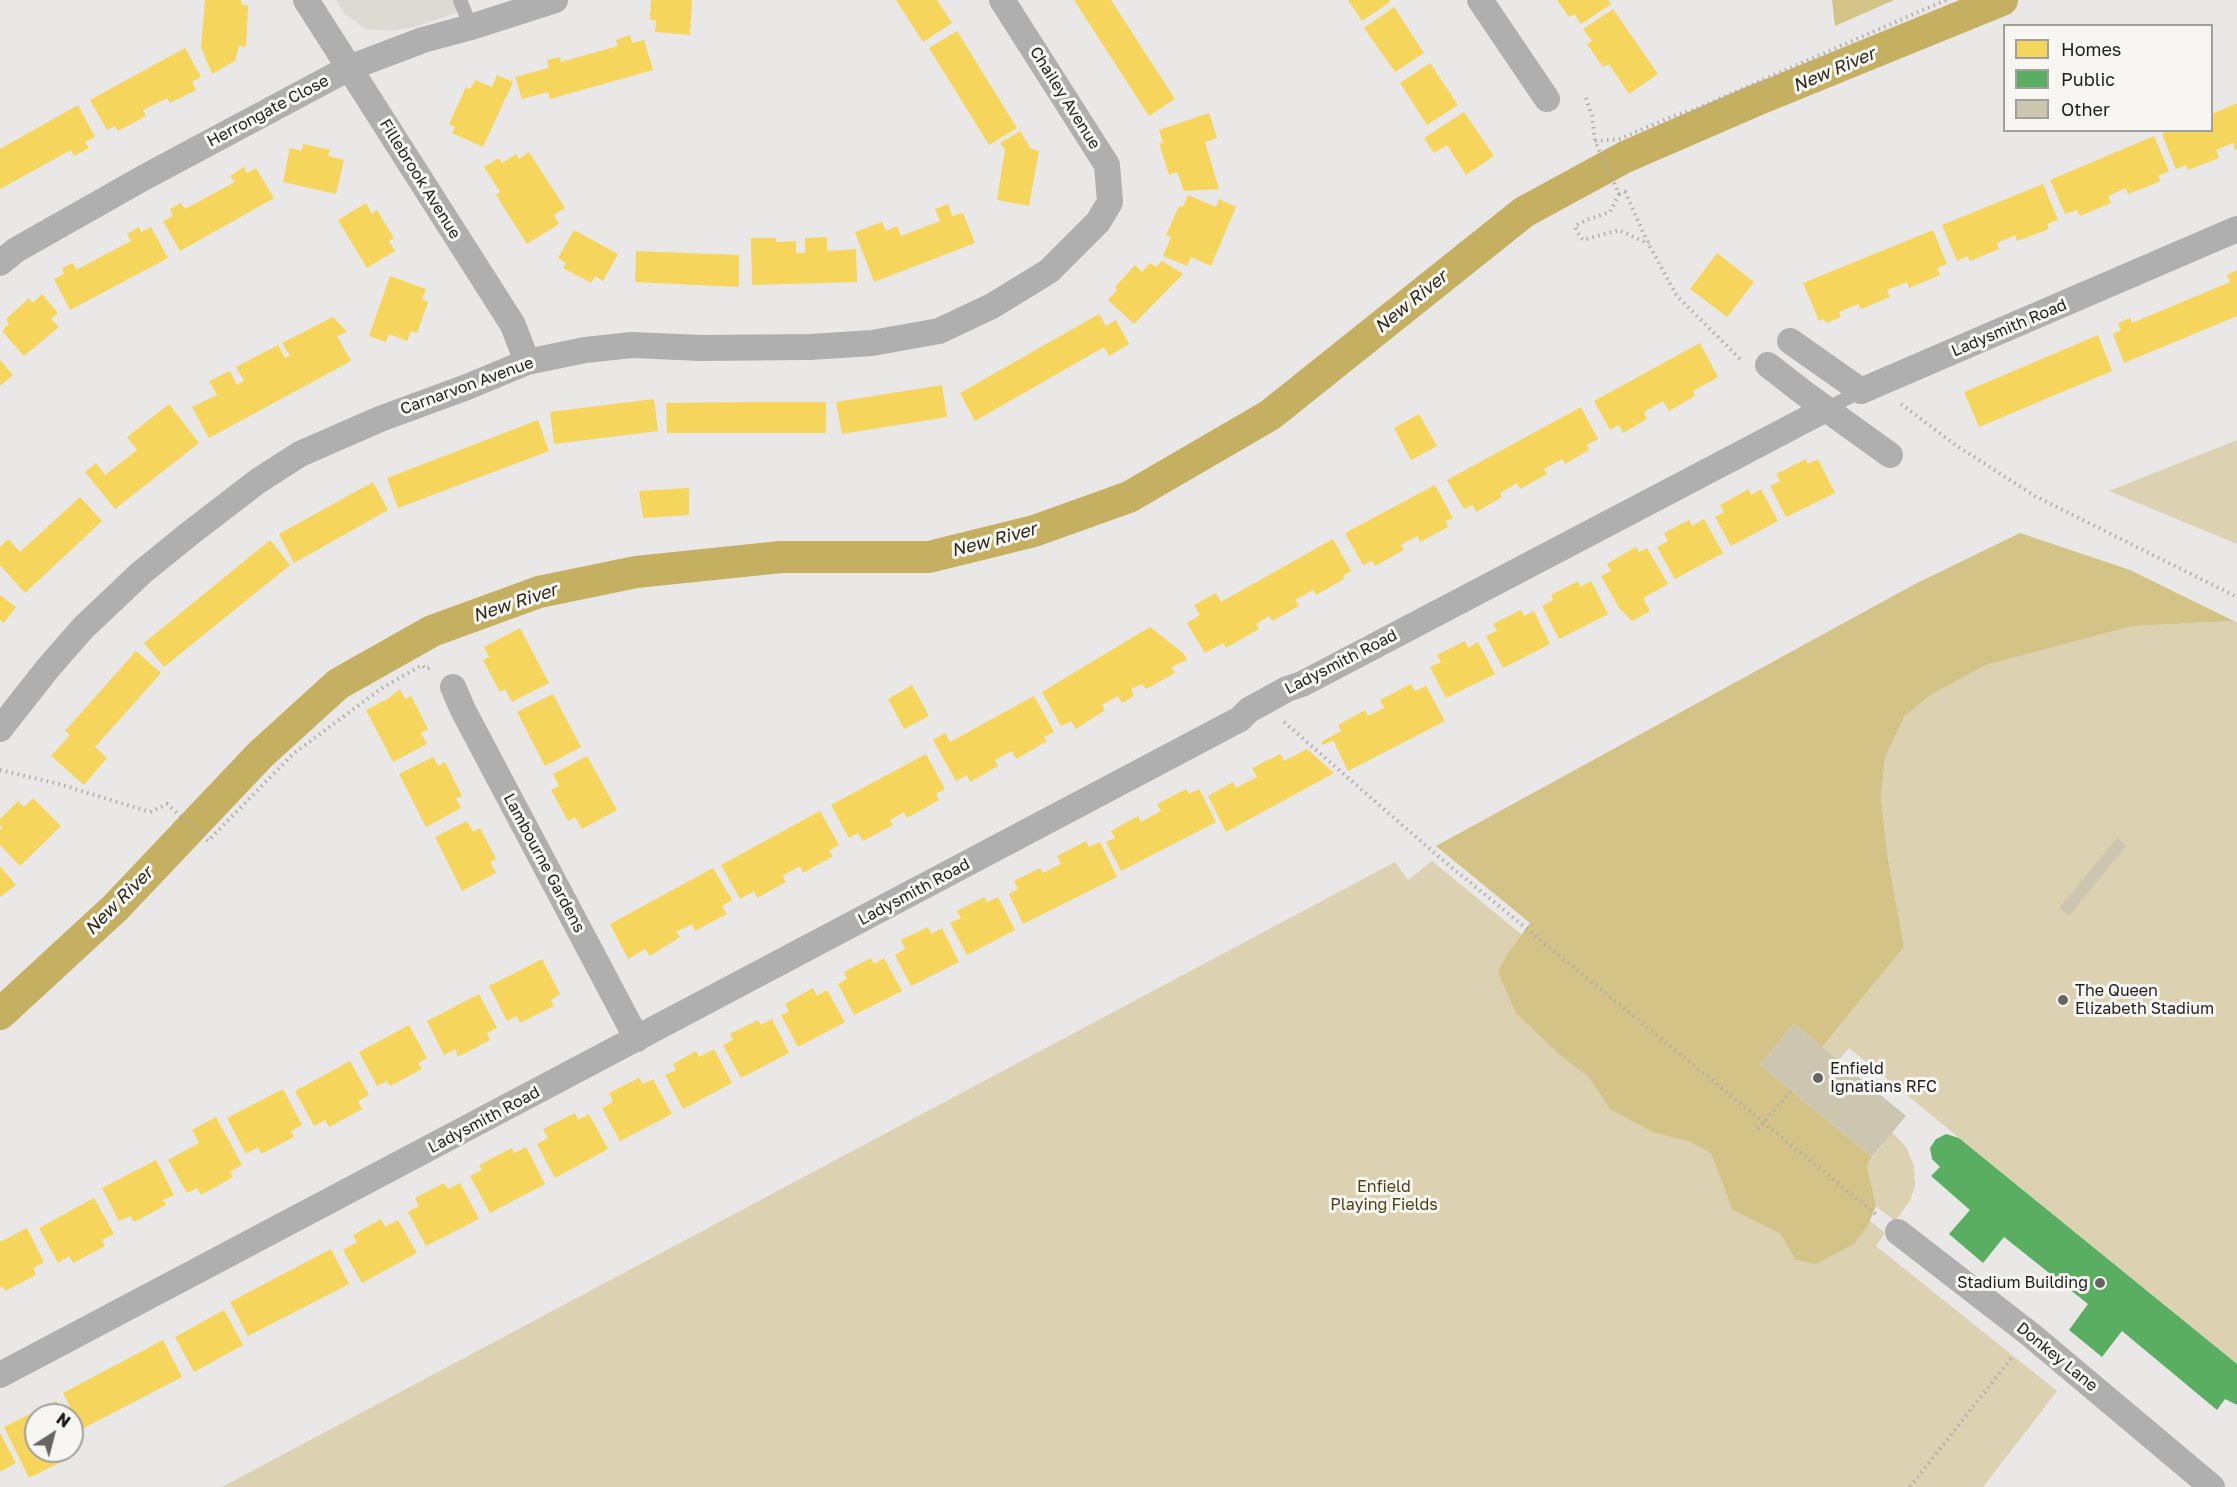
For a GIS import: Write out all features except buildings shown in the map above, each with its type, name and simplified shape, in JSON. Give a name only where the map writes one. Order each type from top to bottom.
[{"type":"street","name":"Fillebrook Avenue","points":[[306,0],[513,325],[527,362]]},
{"type":"street","name":"Herrongate Close","points":[[0,263],[16,250],[135,183],[350,68],[423,40],[555,0]]},
{"type":"street","name":"Chailey Avenue","points":[[1002,0],[1107,165],[1110,202]]},
{"type":"street","points":[[1480,0],[1547,99]]},
{"type":"street","name":"Carnarvon Avenue","points":[[0,729],[48,668],[91,620],[141,573],[258,481],[300,454],[380,419],[527,362],[585,350],[632,345],[702,348],[810,347],[872,343],[939,331],[992,306],[1049,271],[1098,222],[1110,202]]},
{"type":"street","name":"Ladysmith Road","points":[[1868,388],[2237,229]]},
{"type":"street","points":[[1790,341],[1868,388]]},
{"type":"street","points":[[1756,364],[1826,409],[1890,455]]},
{"type":"street","name":"Ladysmith Road","points":[[0,1375],[1240,719],[1249,710],[1287,689],[1302,684],[1826,409]]},
{"type":"street","name":"Lambourne Gardens","points":[[453,687],[637,1039]]},
{"type":"street","name":"Donkey Lane","points":[[1898,1232],[2031,1335],[2212,1487]]},
{"type":"lane","points":[[460,0],[471,27]]},
{"type":"lane","points":[[1826,409],[1868,388]]},
{"type":"path","points":[[1596,142],[1619,140],[1679,114],[1694,110],[1946,0]]},
{"type":"path","points":[[1586,98],[1592,116],[1596,142],[1619,194]]},
{"type":"path","points":[[1649,245],[1619,230],[1583,240],[1575,226],[1610,212],[1619,194],[1625,192],[1649,245],[1677,296],[1756,364]]},
{"type":"path","points":[[1868,388],[2035,496],[2237,597]]},
{"type":"path","points":[[0,770],[59,784],[150,812],[167,804],[208,841],[293,754],[382,688],[422,665],[426,669]]},
{"type":"path","points":[[1280,714],[1285,723],[1439,857],[1898,1232]]},
{"type":"path","points":[[1758,1129],[1791,1091]]},
{"type":"path","points":[[1910,1487],[2031,1335]]},
{"type":"shaded area","points":[[336,0],[468,0],[471,8],[414,27],[391,31],[365,29],[345,14]]},
{"type":"shaded area","points":[[1832,0],[1894,0],[1835,26]]},
{"type":"shaded area","points":[[2020,533],[2130,570],[2234,621],[2133,626],[1986,665],[1929,696],[1904,717],[1885,758],[1881,798],[1888,859],[1904,947],[1822,1047],[1794,1024],[1760,1065],[1872,1157],[1867,1165],[1876,1206],[1868,1225],[1854,1244],[1816,1264],[1795,1259],[1781,1234],[1733,1210],[1711,1153],[1691,1142],[1653,1132],[1610,1109],[1589,1077],[1560,1055],[1516,1013],[1498,972],[1530,923],[1436,846],[1915,584]]},
{"type":"green space","points":[[2237,440],[2237,544],[2109,491]]},
{"type":"green space","name":"The Queen Elizabeth Stadium","points":[[2234,621],[2237,623],[2237,1364],[1849,1048],[1838,1061],[1822,1047],[1904,947],[1888,859],[1881,798],[1885,758],[1904,717],[1929,696],[1986,665],[2133,626]]},
{"type":"green space","name":"Enfield Playing Fields","points":[[1432,861],[1885,1233],[1876,1246],[2057,1391],[1983,1487],[222,1487],[1395,862],[1408,880]]},
{"type":"green space","points":[[1892,1132],[1906,1147],[1914,1166],[1915,1185],[1910,1201],[1895,1221],[1876,1206],[1867,1165]]},
{"type":"waterway","name":"New River","points":[[0,1014],[115,908],[260,755],[338,684],[432,631],[539,592],[636,572],[781,557],[929,557],[1034,531],[1129,497],[1270,415],[1524,212],[1625,157],[1754,101],[2002,0]]},
{"type":"place","name":"The Queen Elizabeth Stadium","points":[[2063,1000]]},
{"type":"place","name":"Enfield Ignatians RFC","points":[[1818,1078]]},
{"type":"place","name":"Stadium Building","points":[[2100,1283]]}]
